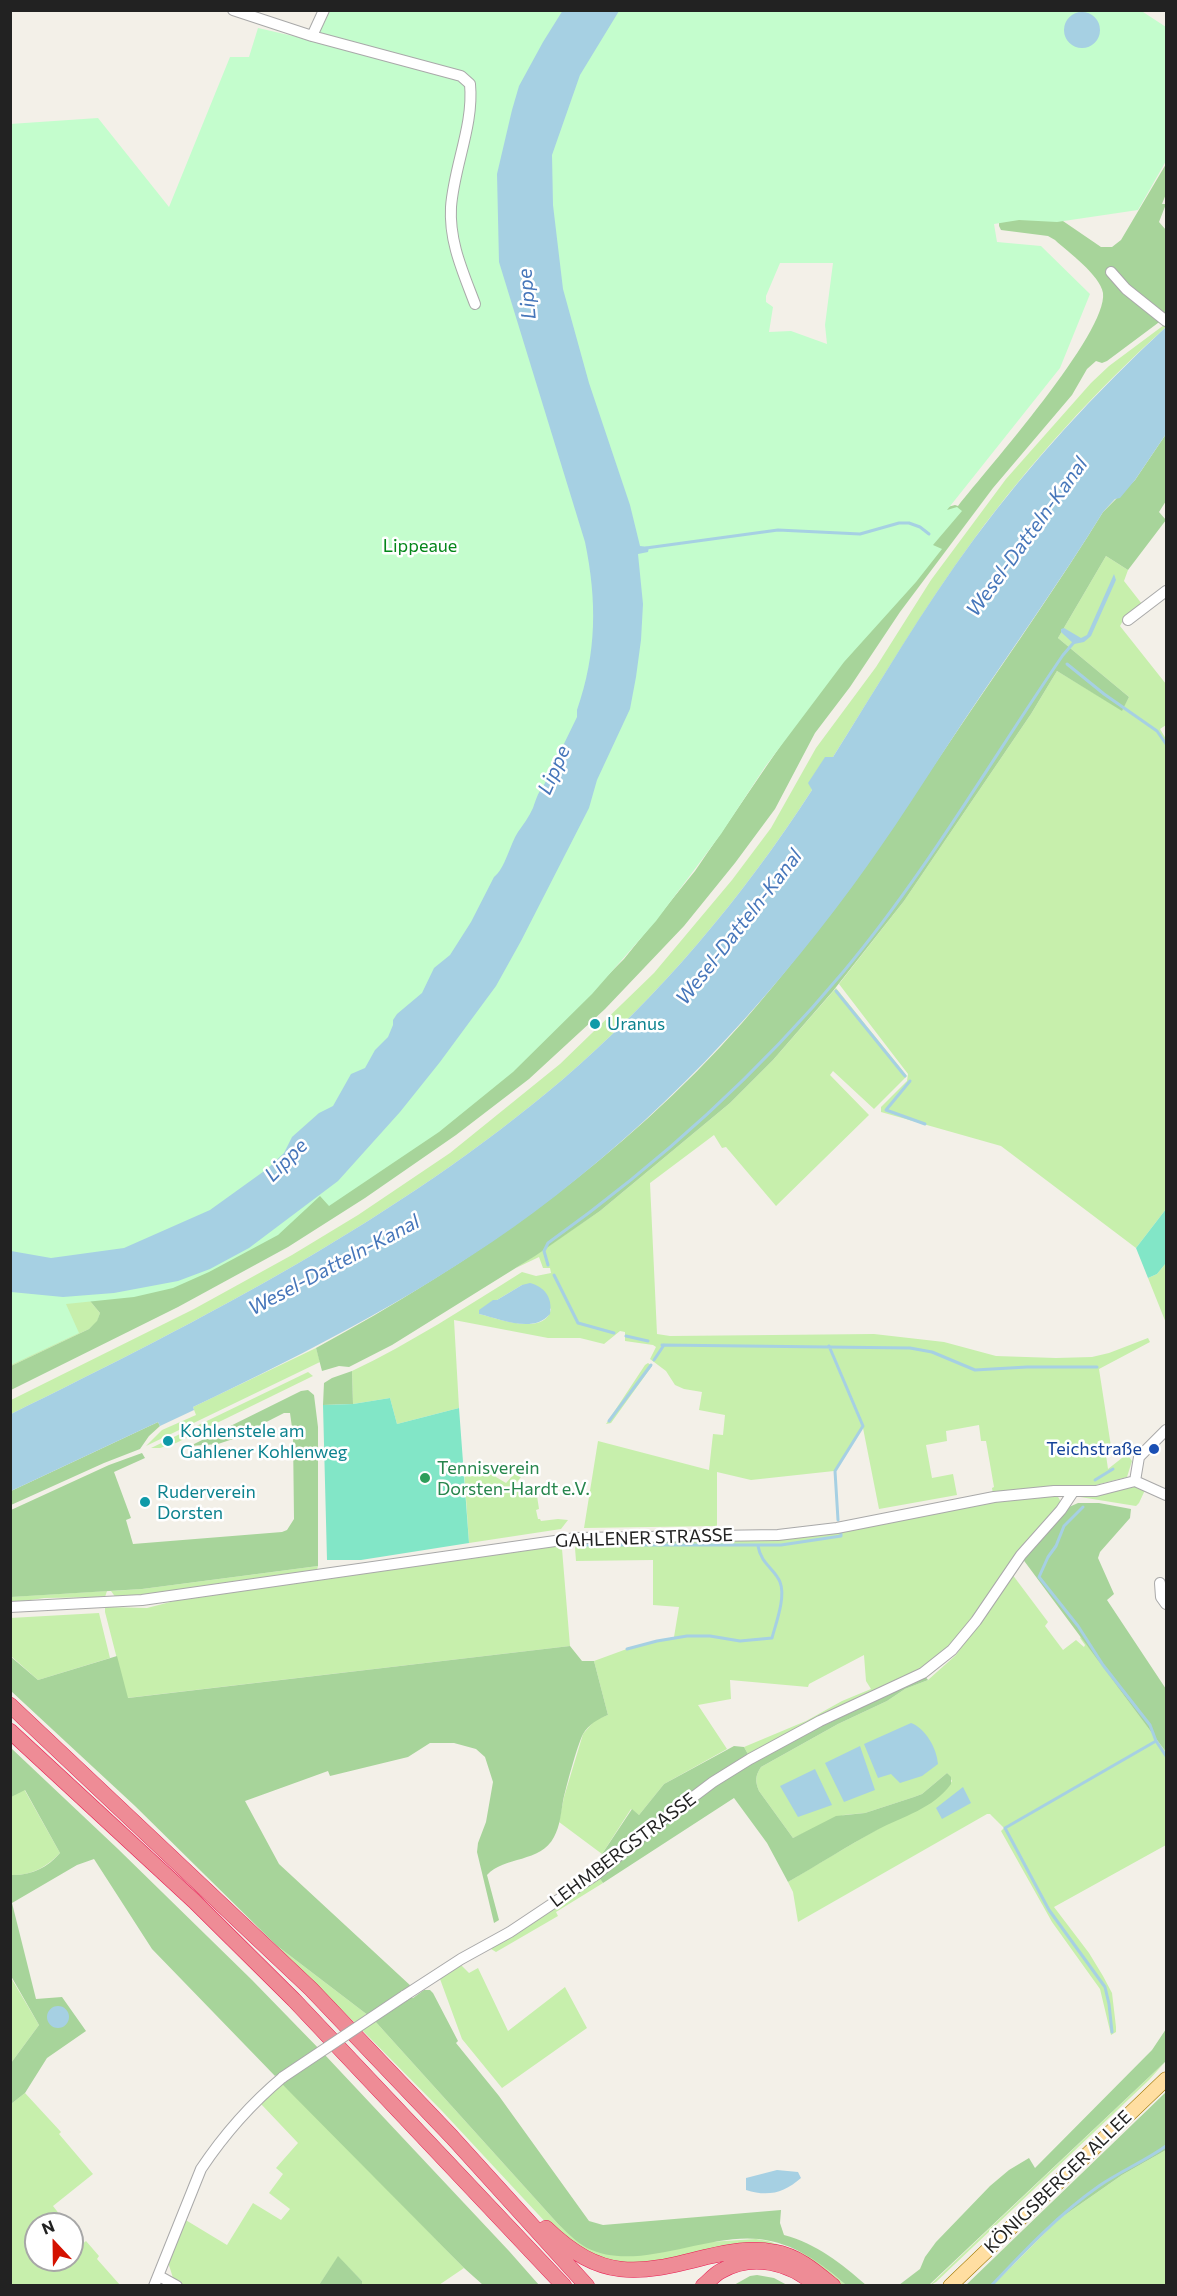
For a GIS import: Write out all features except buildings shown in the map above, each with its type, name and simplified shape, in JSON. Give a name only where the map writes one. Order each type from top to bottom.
[{"type":"highway","points":[[10,1705],[311,1989],[452,2137],[586,2286]]},
{"type":"highway","points":[[10,1731],[194,1901],[294,2000],[564,2286]]},
{"type":"highway","points":[[452,2137],[495,2175],[553,2235],[588,2260],[609,2268],[636,2272],[666,2268],[726,2253],[761,2250],[776,2252],[802,2261],[833,2286]]},
{"type":"highway","points":[[703,2286],[721,2271],[745,2262],[759,2261],[773,2262],[802,2274],[816,2286]]},
{"type":"main road","name":"KÖNIGSBERGER ALLEE","points":[[950,2286],[1167,2079]]},
{"type":"street","points":[[233,10],[312,36],[461,76],[470,84],[469,108],[451,206],[453,245],[475,304]]},
{"type":"street","points":[[312,36],[324,10]]},
{"type":"street","points":[[1111,272],[1126,289],[1164,319]]},
{"type":"street","points":[[1128,620],[1167,591]]},
{"type":"street","points":[[1167,1430],[1139,1457],[1135,1481],[1167,1495]]},
{"type":"street","name":"GAHLENER STRASSE","points":[[10,1607],[142,1600],[576,1538],[778,1534],[837,1528],[994,1497],[1054,1491],[1096,1491],[1135,1481]]},
{"type":"street","name":"LEHMBERGSTRASSE","points":[[156,2281],[201,2169],[211,2154],[249,2111],[283,2077],[461,1959],[510,1932],[597,1874],[652,1828],[713,1782],[820,1721],[923,1673],[952,1650],[976,1621],[1021,1555],[1061,1510],[1073,1491]]},
{"type":"street","points":[[1160,1583],[1161,1597],[1167,1604]]},
{"type":"street","points":[[156,2281],[177,2286]]},
{"type":"green space","name":"Lippeaue","points":[[1140,10],[1166,27],[1166,161],[1138,210],[1057,222],[1019,220],[994,224],[997,242],[1041,246],[1090,294],[1060,368],[947,510],[957,507],[962,511],[933,545],[942,549],[916,582],[844,662],[765,767],[721,834],[656,921],[592,994],[513,1072],[439,1132],[329,1206],[320,1196],[278,1235],[209,1272],[173,1288],[134,1297],[66,1304],[79,1333],[11,1365],[10,124],[98,118],[169,207],[230,57],[249,57],[258,28],[315,41],[330,11]],"holes":[[[780,263],[833,263],[825,325],[827,344],[791,331],[769,332],[773,307],[766,302],[766,296]]]},
{"type":"green space","points":[[1000,108],[1060,219],[1101,247],[1112,247],[1121,240],[1166,164],[1166,194],[1162,204],[1166,204],[1159,222],[1166,230],[1166,317],[1107,361],[1102,363],[1096,361],[1087,369],[1072,395],[993,488],[900,612],[850,687],[815,733],[775,809],[735,863],[684,926],[605,1009],[529,1079],[456,1135],[365,1198],[288,1247],[178,1307],[11,1390],[11,1366],[89,1329],[97,1321],[100,1313],[90,1301],[323,1193],[530,1053],[624,959],[695,871],[798,720],[862,530],[958,506],[1018,433],[1067,368],[1087,338],[1099,312],[1103,293],[1101,286],[1090,271],[1075,257],[1048,236],[1001,230],[999,226]]},
{"type":"green space","points":[[1164,325],[1166,327],[1114,376],[1065,428],[995,511],[937,592],[833,757],[826,757],[810,784],[812,790],[757,869],[698,944],[666,980],[598,1048],[499,1131],[366,1222],[227,1303],[11,1414],[11,1400],[194,1309],[292,1255],[358,1215],[450,1153],[560,1064],[654,973],[732,880],[771,828],[816,748],[876,667],[931,580],[1006,479],[1091,383],[1109,366]]},
{"type":"green space","points":[[1166,434],[1166,501],[1159,512],[1166,520],[1128,570],[1106,556],[1058,638],[1129,697],[1122,711],[1057,671],[1031,714],[904,901],[833,991],[773,1060],[730,1103],[600,1211],[535,1256],[392,1345],[349,1367],[339,1366],[322,1371],[316,1348],[432,1280],[543,1204],[647,1119],[742,1023],[833,910],[1038,613],[1103,512],[1135,480]]},
{"type":"green space","points":[[1106,556],[1128,570],[1124,581],[1142,604],[1125,617],[1120,626],[1166,684],[1166,725],[1160,729],[1166,739],[1166,1209],[1136,1248],[1001,1146],[881,1112],[881,1107],[907,1081],[908,1074],[839,984],[904,901],[1031,714],[1057,671],[1122,710],[1129,697],[1058,638]]},
{"type":"green space","points":[[836,988],[907,1076],[874,1109],[833,1071],[830,1075],[869,1115],[776,1206],[726,1147],[722,1148],[714,1135],[650,1183],[657,1334],[670,1336],[874,1334],[944,1342],[996,1356],[1056,1358],[1092,1357],[1148,1338],[1150,1342],[1099,1369],[1112,1453],[1106,1455],[1108,1469],[1127,1454],[1132,1461],[1127,1477],[1092,1486],[1049,1486],[993,1494],[992,1488],[994,1487],[986,1441],[981,1441],[979,1425],[946,1431],[947,1441],[926,1445],[932,1478],[953,1474],[957,1495],[879,1509],[863,1428],[834,1471],[751,1480],[717,1472],[717,1526],[584,1528],[598,1441],[709,1470],[713,1434],[723,1435],[725,1415],[699,1410],[702,1392],[675,1385],[666,1371],[650,1359],[656,1347],[653,1345],[625,1341],[625,1332],[620,1331],[604,1344],[580,1338],[548,1338],[454,1320],[459,1408],[397,1424],[390,1398],[353,1404],[352,1371],[417,1337],[522,1272],[536,1276],[551,1273],[550,1268],[543,1268],[539,1257],[516,1268],[600,1211],[730,1103],[773,1060]],"holes":[[[522,1285],[551,1309],[547,1317],[540,1322],[530,1324],[508,1322],[479,1314],[491,1302]]]},
{"type":"green space","points":[[1166,1209],[1166,1263],[1157,1274],[1148,1278],[1136,1248]]},
{"type":"green space","points":[[1166,1263],[1166,1323],[1148,1278],[1157,1274]]},
{"type":"green space","points":[[11,1298],[90,1301],[100,1313],[97,1322],[89,1329],[11,1366]]},
{"type":"green space","points":[[316,1348],[320,1362],[146,1446],[162,1430],[196,1415],[193,1407]]},
{"type":"green space","points":[[648,1363],[652,1366],[611,1423],[606,1424],[645,1365]]},
{"type":"green space","points":[[352,1371],[353,1404],[323,1405],[324,1383]]},
{"type":"green space","points":[[308,1372],[313,1376],[176,1443],[151,1448]]},
{"type":"green space","points":[[308,1390],[314,1395],[318,1427],[318,1566],[142,1589],[11,1597],[11,1510],[109,1465],[142,1453],[145,1458],[114,1472],[131,1518],[126,1520],[133,1544],[287,1530],[294,1519],[293,1435],[290,1413],[284,1413],[233,1439],[218,1444],[190,1446],[301,1391]]},
{"type":"green space","points":[[390,1398],[397,1424],[459,1408],[469,1543],[361,1560],[327,1560],[323,1405],[353,1404]]},
{"type":"green space","points":[[158,1422],[160,1426],[140,1449],[11,1505],[11,1491]]},
{"type":"green space","points":[[464,1469],[498,1471],[496,1477],[506,1483],[514,1474],[521,1477],[515,1485],[521,1489],[527,1487],[529,1497],[537,1496],[538,1519],[541,1521],[568,1520],[561,1529],[469,1543]]},
{"type":"green space","points":[[1132,1486],[1145,1490],[1136,1506],[1080,1497]]},
{"type":"green space","points":[[1057,1495],[1061,1502],[956,1640],[922,1669],[749,1756],[744,1747],[806,1721],[842,1701],[871,1689],[866,1681],[864,1655],[809,1684],[808,1687],[730,1680],[731,1699],[698,1705],[727,1749],[664,1784],[639,1815],[631,1809],[602,1854],[559,1822],[583,1734],[595,1720],[608,1715],[594,1661],[635,1646],[674,1637],[679,1607],[653,1605],[653,1560],[576,1561],[575,1548],[579,1541],[748,1540],[1001,1500]]},
{"type":"green space","points":[[1078,1503],[1099,1503],[1131,1509],[1130,1518],[1100,1552],[1098,1558],[1114,1594],[1107,1600],[1166,1689],[1166,1752],[1022,1558],[1069,1507]]},
{"type":"green space","points":[[565,1543],[569,1548],[562,1549],[570,1646],[127,1698],[105,1612],[105,1607],[147,1608],[178,1600]]},
{"type":"green space","points":[[318,1566],[317,1570],[207,1588],[116,1598],[111,1591],[142,1589]]},
{"type":"green space","points":[[1012,1574],[1048,1622],[1045,1626],[1063,1650],[1076,1640],[1084,1647],[1081,1637],[1166,1752],[1166,1845],[1054,1907],[1089,1953],[1112,1993],[1116,2032],[1111,2035],[1100,1989],[1052,1922],[1001,1831],[1004,1828],[990,1814],[798,1922],[793,1892],[788,1882],[876,1830],[927,1805],[952,1781],[947,1773],[922,1794],[865,1813],[844,1815],[793,1838],[759,1791],[757,1784],[756,1779],[761,1767],[838,1724],[887,1701],[905,1689],[928,1680],[956,1655]]},
{"type":"green space","points":[[107,1591],[105,1597],[44,1598],[11,1603],[10,1597]]},
{"type":"green space","points":[[99,1613],[110,1658],[38,1680],[11,1656],[10,1618]]},
{"type":"green space","points":[[570,1646],[582,1661],[594,1661],[608,1715],[594,1722],[583,1734],[569,1777],[558,1828],[548,1845],[532,1855],[494,1869],[487,1875],[499,1920],[494,1923],[477,1852],[486,1822],[493,1782],[485,1757],[476,1749],[454,1743],[430,1743],[408,1757],[330,1776],[328,1771],[245,1801],[279,1864],[412,1987],[369,2016],[276,1945],[135,1806],[11,1691],[10,1656],[38,1680],[117,1656],[128,1698]]},
{"type":"green space","points":[[924,1675],[928,1680],[905,1689],[887,1701],[838,1724],[761,1767],[756,1781],[759,1791],[793,1838],[836,1816],[865,1813],[922,1794],[947,1773],[951,1777],[951,1784],[944,1793],[927,1806],[866,1836],[788,1882],[767,1843],[734,1798],[603,1883],[598,1876],[692,1801],[753,1760]]},
{"type":"green space","points":[[734,1746],[744,1747],[749,1756],[591,1874],[632,1809],[639,1815],[664,1784]]},
{"type":"green space","points":[[11,1748],[252,1980],[539,2285],[483,2285],[464,2268],[282,2084],[279,2074],[275,2076],[152,1949],[94,1859],[77,1865],[12,1903],[36,1999],[62,1997],[86,2031],[47,2058],[25,2093],[11,2104],[11,2063],[39,2025],[11,1976],[10,1875],[38,1870],[60,1853],[25,1790],[11,1797]]},
{"type":"green space","points":[[24,1789],[60,1853],[38,1870],[11,1875],[10,1797]]},
{"type":"green space","points":[[598,1876],[603,1883],[556,1912],[558,1916],[496,1952],[491,1949],[491,1947]]},
{"type":"green space","points":[[276,1945],[369,2016],[356,2024]]},
{"type":"green space","points":[[461,1965],[469,1973],[478,1968],[508,2031],[565,1987],[587,2028],[502,2088],[462,2039],[440,1979]]},
{"type":"green space","points":[[10,1976],[39,2025],[11,2063],[10,2063]]},
{"type":"green space","points":[[424,1990],[430,1990],[433,1993],[458,2041],[456,2043],[499,2096],[589,2221],[603,2225],[781,2210],[780,2223],[784,2235],[828,2255],[866,2285],[846,2285],[795,2249],[759,2239],[716,2241],[649,2255],[627,2256],[607,2255],[583,2246],[559,2225],[374,2020],[407,1998],[413,1998]]},
{"type":"green space","points":[[374,2020],[559,2225],[588,2248],[689,2246],[709,2242],[756,2239],[806,2254],[846,2285],[839,2285],[803,2257],[657,2264],[603,2262],[550,2227],[442,2111],[361,2029]]},
{"type":"green space","points":[[1166,2029],[1166,2061],[929,2285],[899,2285],[920,2269],[925,2257],[936,2242],[990,2186],[1009,2170],[1029,2158],[1035,2168],[1152,2050]]},
{"type":"green space","points":[[1166,2061],[1149,2080],[936,2282],[929,2286]]},
{"type":"green space","points":[[282,2084],[464,2268],[439,2285],[362,2285],[362,2281],[338,2257],[319,2285],[184,2286],[173,2278],[168,2262],[184,2219],[227,2245],[253,2203],[281,2220],[290,2209],[269,2193],[283,2174],[276,2168],[298,2143],[261,2104]]},
{"type":"green space","points":[[1166,2092],[1166,2150],[1122,2175],[1059,2219],[992,2285],[966,2285]]},
{"type":"green space","points":[[25,2093],[61,2132],[59,2134],[93,2174],[53,2206],[58,2212],[24,2212],[24,2272],[84,2272],[84,2243],[86,2241],[99,2256],[97,2259],[120,2285],[11,2285],[11,2104]]},
{"type":"green space","points":[[1166,2150],[1166,2285],[992,2286],[1059,2219],[1122,2175]]},
{"type":"green space","points":[[338,2256],[362,2281],[362,2285],[319,2285]]},
{"type":"green space","points":[[750,2276],[774,2278],[787,2285],[734,2285]]},
{"type":"water","name":"Lippe","points":[[563,10],[619,11],[580,75],[552,155],[553,205],[563,289],[589,383],[630,505],[640,546],[649,547],[648,552],[638,554],[643,604],[641,640],[630,709],[597,780],[589,808],[496,986],[400,1112],[338,1181],[249,1248],[210,1269],[178,1281],[114,1293],[63,1297],[11,1292],[11,1251],[51,1258],[124,1248],[210,1210],[267,1169],[284,1153],[292,1137],[319,1113],[333,1106],[351,1074],[365,1068],[375,1050],[388,1037],[397,1014],[422,993],[434,968],[450,955],[471,922],[531,811],[577,717],[588,668],[593,626],[589,564],[585,542],[499,262],[497,174],[519,86]]},
{"type":"water","points":[[1082,12],[1095,17],[1100,30],[1095,43],[1082,48],[1069,43],[1064,30],[1069,17]]},
{"type":"water","name":"Wesel-Datteln-Kanal","points":[[1166,327],[1166,434],[1135,480],[1120,498],[1115,499],[1103,512],[896,825],[852,887],[781,977],[705,1062],[622,1141],[578,1178],[493,1241],[410,1294],[324,1342],[193,1407],[194,1410],[160,1426],[158,1422],[11,1491],[11,1414],[227,1303],[366,1222],[499,1131],[562,1080],[632,1015],[698,944],[757,869],[812,790],[808,783],[825,757],[833,757],[937,592],[996,510],[1065,428]]},
{"type":"water","points":[[1114,574],[1116,580],[1091,636],[1084,642],[1074,644],[1061,632],[1061,629],[1064,628],[1081,638],[1087,635]]},
{"type":"water","points":[[530,1283],[544,1290],[549,1298],[550,1314],[543,1320],[526,1324],[479,1314],[479,1310],[493,1300]]},
{"type":"water","points":[[911,1723],[921,1729],[929,1739],[938,1764],[922,1776],[900,1783],[891,1774],[878,1778],[864,1744]]},
{"type":"water","points":[[860,1746],[875,1790],[844,1802],[825,1763]]},
{"type":"water","points":[[815,1769],[832,1805],[798,1817],[780,1786]]},
{"type":"water","points":[[963,1787],[971,1803],[942,1819],[936,1808]]},
{"type":"water","points":[[58,2006],[68,2013],[69,2017],[62,2027],[58,2028],[48,2021],[47,2017],[54,2007]]},
{"type":"water","points":[[777,2170],[798,2172],[801,2178],[775,2192],[761,2193],[746,2190],[746,2178]]},
{"type":"waterway","points":[[646,548],[778,530],[860,534],[899,523],[909,523],[920,527],[929,534]]},
{"type":"waterway","points":[[548,1265],[544,1251],[548,1243],[628,1182],[705,1116],[777,1046],[844,971],[903,895],[1063,655],[1076,640]]},
{"type":"waterway","points":[[1067,664],[1104,694],[1157,731],[1166,744]]},
{"type":"waterway","points":[[836,991],[905,1076]]},
{"type":"waterway","points":[[910,1081],[886,1110],[925,1124]]},
{"type":"waterway","points":[[554,1275],[578,1323],[614,1333]]},
{"type":"waterway","points":[[626,1336],[648,1341]]},
{"type":"waterway","points":[[662,1345],[910,1348],[932,1352],[975,1370],[1097,1367]]},
{"type":"waterway","points":[[654,1360],[664,1345]]},
{"type":"waterway","points":[[829,1346],[863,1426],[835,1471],[838,1520]]},
{"type":"waterway","points":[[609,1421],[651,1365]]},
{"type":"waterway","points":[[1095,1480],[1113,1469]]},
{"type":"waterway","points":[[1083,1507],[1064,1526],[1039,1577],[1150,1725],[1156,1741],[1166,1756]]},
{"type":"waterway","points":[[582,1545],[781,1545],[841,1536],[841,1534]]},
{"type":"waterway","points":[[627,1649],[687,1636],[710,1636],[740,1641],[772,1638],[780,1610],[782,1588],[778,1577],[762,1557],[758,1546]]},
{"type":"waterway","points":[[1112,2032],[1105,1987],[1049,1910],[1005,1828],[1156,1741]]},
{"type":"waterway","points":[[991,2286],[1070,2208],[1107,2181],[1166,2146]]},
{"type":"place","name":"Uranus","points":[[595,1024]]},
{"type":"place","name":"Kohlenstele am Gahlener Kohlenweg","points":[[168,1441]]},
{"type":"place","name":"Teichstraße","points":[[1154,1449]]},
{"type":"place","name":"Tennisverein Dorsten-Hardt e.V.","points":[[425,1478]]},
{"type":"place","name":"Ruderverein Dorsten","points":[[145,1502]]}]
